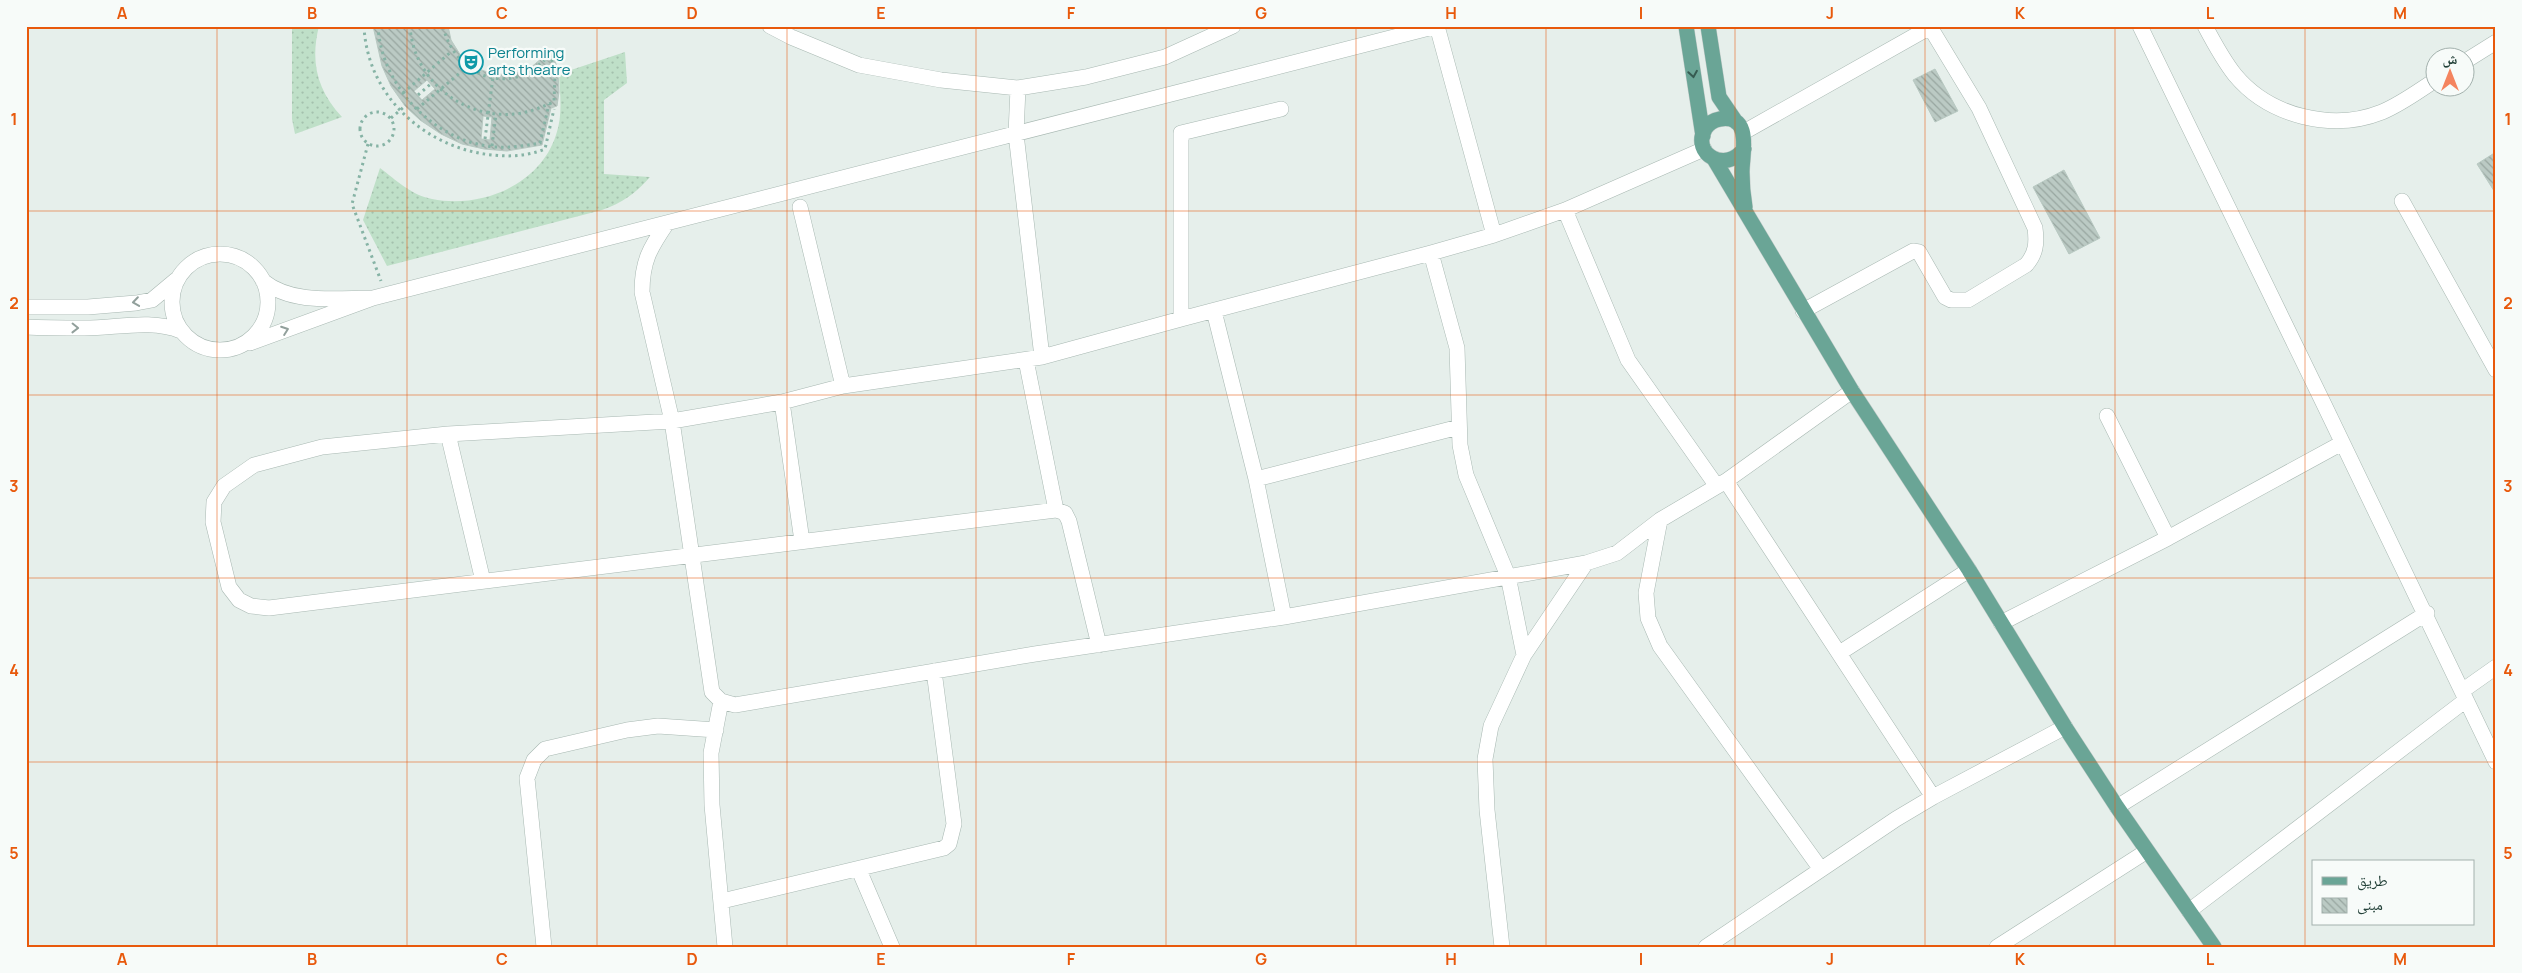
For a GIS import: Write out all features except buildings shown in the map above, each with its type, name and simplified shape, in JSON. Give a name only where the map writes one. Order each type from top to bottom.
[{"type":"main road","points":[[1686,26],[1707,148],[1728,185],[1746,210],[1803,311],[1852,391],[1969,570],[2116,807],[2214,947]]},
{"type":"main road","points":[[1708,26],[1719,97],[1740,127],[1744,148],[1742,179],[1746,210]]},
{"type":"main road","points":[[1740,127],[1730,119],[1716,120],[1705,129],[1707,148],[1720,161],[1734,159],[1744,148]]},
{"type":"street","points":[[770,26],[791,38],[859,66],[941,80],[1018,88],[1086,77],[1165,57],[1233,26]]},
{"type":"street","points":[[26,327],[84,328],[154,324],[168,326],[181,331],[198,345],[208,349],[230,350],[380,296],[1437,26],[1494,235]]},
{"type":"street","points":[[2140,26],[2342,443],[2427,613],[2496,762]]},
{"type":"street","points":[[2205,26],[2224,60],[2250,89],[2266,101],[2302,116],[2332,120],[2362,118],[2398,104],[2424,87]]},
{"type":"street","points":[[1740,127],[1931,27],[1979,108],[2035,228],[2036,241],[2031,259],[2026,265],[1976,295],[1960,301],[1945,297],[1919,252],[1913,251],[1803,311]]},
{"type":"street","points":[[2474,56],[2496,42]]},
{"type":"street","points":[[1018,88],[1016,134],[1042,357]]},
{"type":"street","points":[[1181,319],[1181,133],[1281,109]]},
{"type":"street","points":[[1100,644],[1069,521],[1065,513],[1056,510],[802,541],[692,557],[269,608],[251,606],[239,600],[229,587],[213,522],[214,502],[224,486],[254,465],[322,447],[448,434],[672,421],[782,402],[843,386],[1042,357],[1494,235],[1565,210],[1707,148]]},
{"type":"street","points":[[2402,201],[2496,370]]},
{"type":"street","points":[[800,207],[843,386]]},
{"type":"street","points":[[1565,210],[1628,360],[1721,483],[1840,652],[1933,797]]},
{"type":"street","points":[[667,223],[648,251],[642,277],[642,292],[672,421],[712,692],[721,701],[735,705],[1100,644],[1284,618],[1586,563],[1617,553],[1660,520],[1721,483],[1852,391]]},
{"type":"street","points":[[1431,253],[1457,348],[1460,445],[1466,475],[1508,576],[1524,655]]},
{"type":"street","points":[[181,331],[176,322],[172,306],[174,290],[178,279],[184,270],[197,260],[212,255],[223,254],[244,260],[252,266],[263,281],[272,289],[289,295],[380,296]]},
{"type":"street","points":[[26,307],[88,307],[136,303],[152,300],[178,279]]},
{"type":"street","points":[[240,346],[257,334],[267,315],[268,294],[263,281]]},
{"type":"street","points":[[1214,311],[1256,479],[1284,618]]},
{"type":"street","points":[[1026,360],[1056,510]]},
{"type":"street","points":[[782,402],[802,541]]},
{"type":"street","points":[[2107,416],[2168,538]]},
{"type":"street","points":[[1256,479],[1459,427]]},
{"type":"street","points":[[448,434],[483,581]]},
{"type":"street","points":[[2001,623],[2168,538],[2342,443]]},
{"type":"street","points":[[1660,520],[1646,593],[1648,618],[1660,646],[1820,868]]},
{"type":"street","points":[[1502,947],[1488,810],[1485,759],[1490,726],[1524,655],[1586,563]]},
{"type":"street","points":[[1840,652],[1969,570]]},
{"type":"street","points":[[2116,807],[2427,613]]},
{"type":"street","points":[[2189,911],[2464,695],[2496,667]]},
{"type":"street","points":[[722,901],[859,870],[944,848],[950,844],[954,824],[934,671]]},
{"type":"street","points":[[721,701],[711,754],[712,805],[725,947]]},
{"type":"street","points":[[544,947],[527,778],[534,760],[545,749],[627,730],[658,726],[716,730]]},
{"type":"street","points":[[1706,947],[1820,868],[1933,797],[2065,727]]},
{"type":"street","points":[[1998,947],[2147,852]]},
{"type":"street","points":[[859,870],[892,947]]},
{"type":"path","points":[[364,26],[365,45],[379,84],[399,110],[413,124],[437,140],[470,153],[484,152],[508,157],[545,150],[554,109]]},
{"type":"path","points":[[378,26],[383,52],[390,71],[403,93],[417,109],[446,132],[466,140],[492,146],[510,147],[540,143],[549,104]]},
{"type":"path","points":[[410,26],[413,44],[426,73],[440,89],[457,102],[496,114],[528,112],[554,102],[556,92],[551,56],[540,66],[522,75],[502,78],[493,77],[467,67],[452,51],[446,39],[443,26]]},
{"type":"path","points":[[403,93],[452,51]]},
{"type":"path","points":[[417,109],[467,67]]},
{"type":"path","points":[[485,139],[493,77]]},
{"type":"path","points":[[418,95],[434,82]]},
{"type":"path","points":[[391,118],[405,106]]},
{"type":"path","points":[[377,111],[383,112],[391,118],[394,132],[389,142],[378,146],[368,144],[360,136],[359,130],[366,115],[377,111]]},
{"type":"path","points":[[492,146],[496,114]]},
{"type":"path","points":[[368,144],[352,204],[380,296]]},
{"type":"green space","points":[[292,26],[319,26],[315,52],[318,75],[321,86],[333,107],[342,117],[295,134],[292,119]]},
{"type":"green space","points":[[625,52],[627,83],[604,100],[604,174],[650,177],[639,188],[622,201],[602,210],[387,266],[363,220],[380,168],[411,191],[432,199],[470,200],[506,190],[523,180],[537,168],[548,153],[560,120],[559,74]]},
{"type":"place","name":"Performing arts theatre","points":[[471,62]]}]
